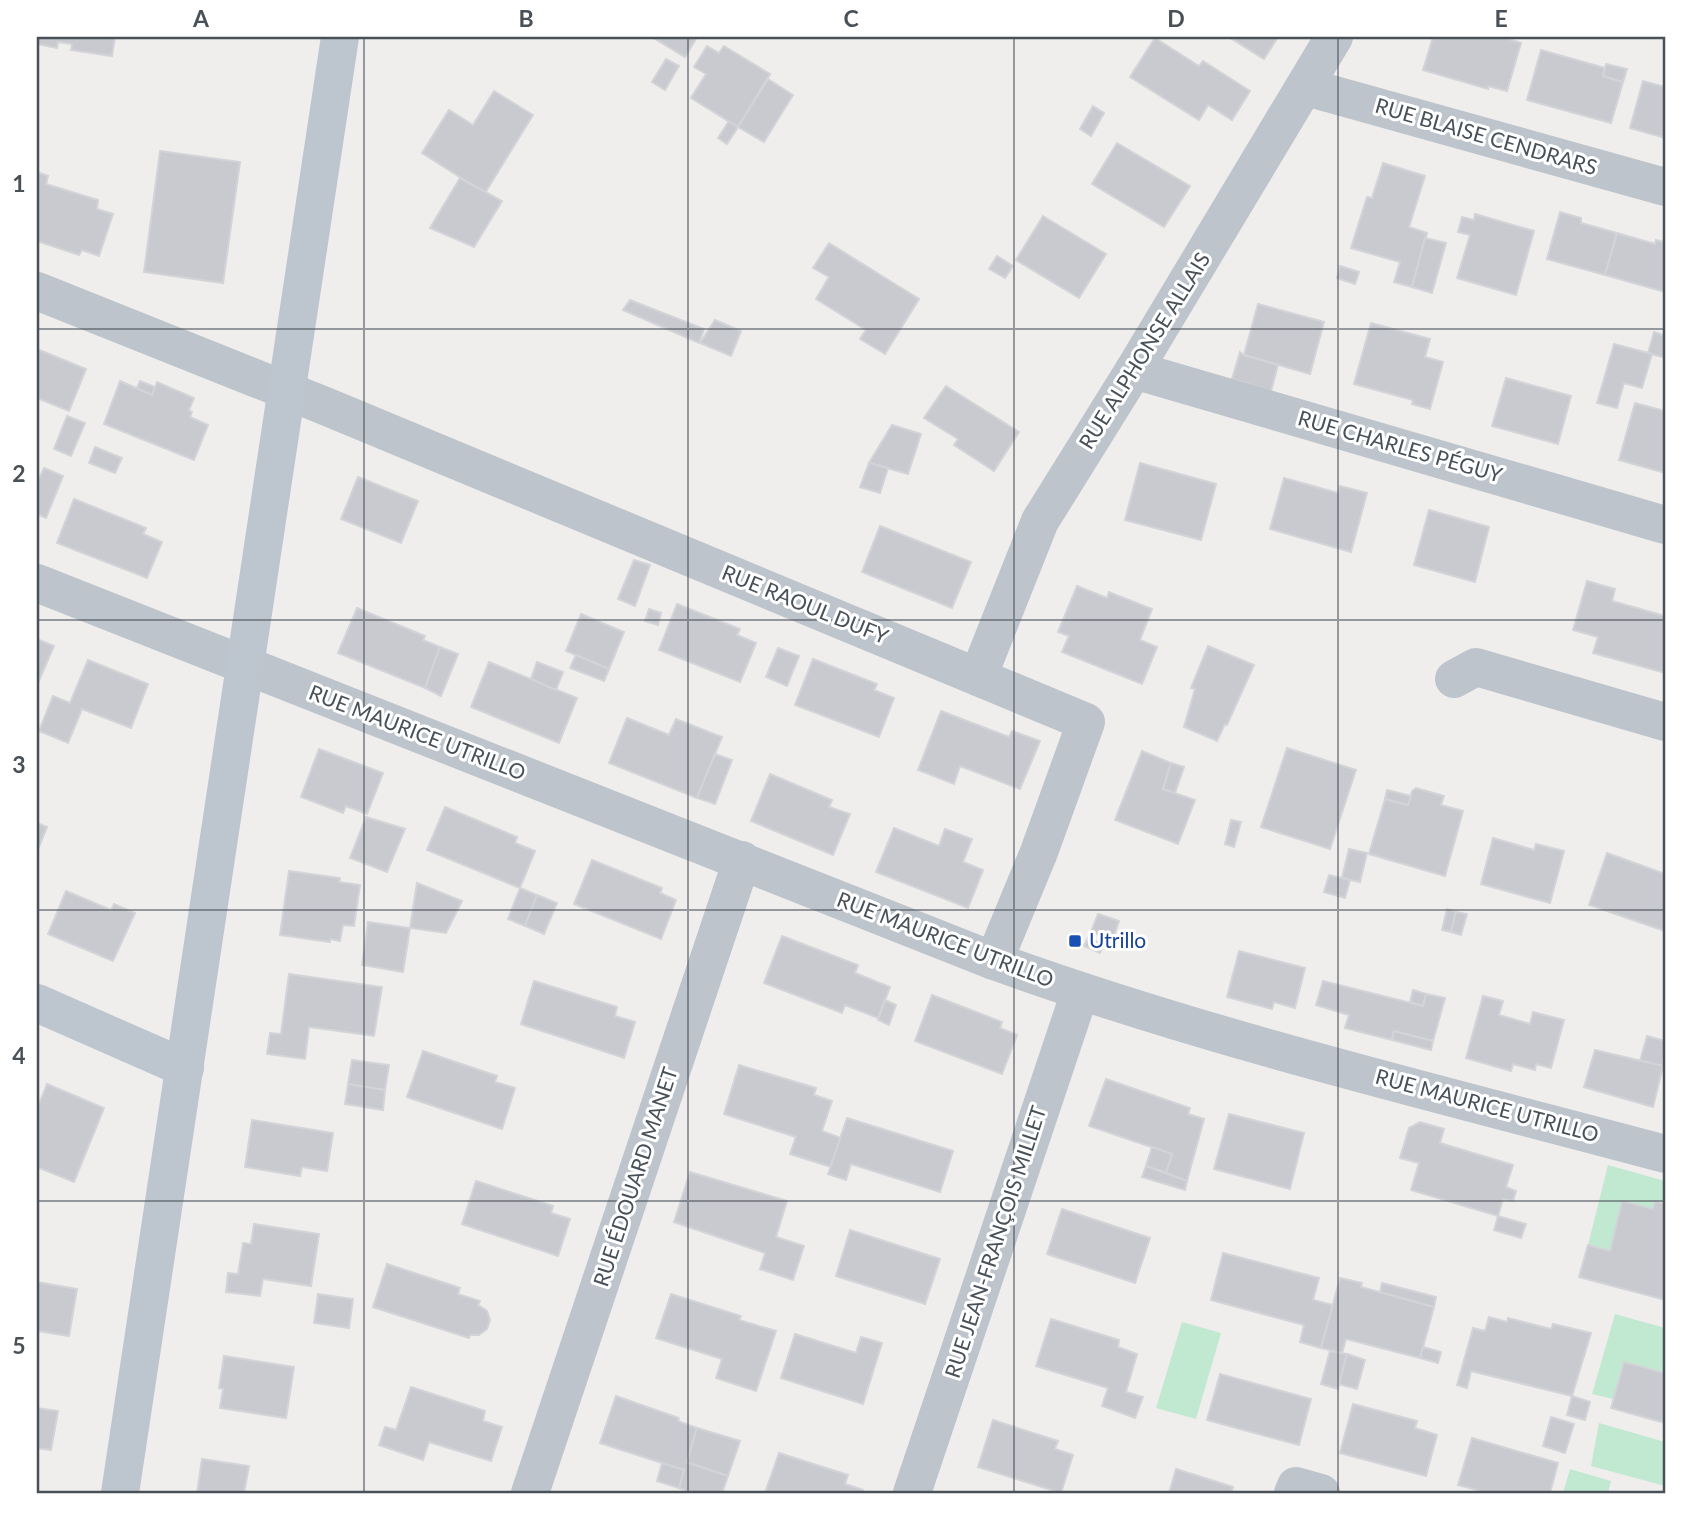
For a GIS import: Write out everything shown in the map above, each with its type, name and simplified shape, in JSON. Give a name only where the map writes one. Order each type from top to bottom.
[{"type":"main road","points":[[120,1493],[340,37]]},
{"type":"main road","points":[[37,1003],[185,1068]]},
{"type":"street","name":"RUE ALPHONSE ALLAIS","points":[[978,677],[1040,521],[1334,37]]},
{"type":"street","name":"RUE BLAISE CENDRARS","points":[[1306,87],[1665,187]]},
{"type":"street","name":"RUE RAOUL DUFY","points":[[37,291],[286,391],[1086,722],[1039,852],[994,961]]},
{"type":"street","name":"RUE CHARLES PÉGUY","points":[[1134,370],[1665,525]]},
{"type":"street","name":"RUE MAURICE UTRILLO","points":[[37,583],[994,961],[1080,992],[1182,1023],[1665,1154]]},
{"type":"street","points":[[1454,678],[1476,667],[1665,722]]},
{"type":"street","name":"RUE ÉDOUARD MANET","points":[[530,1493],[742,860]]},
{"type":"street","name":"RUE JEAN-FRANÇOIS MILLET","points":[[912,1493],[1080,992]]},
{"type":"street","points":[[1293,1493],[1296,1486],[1321,1493]]},
{"type":"green space","points":[[1608,1165],[1665,1181],[1665,1204],[1655,1202],[1653,1209],[1622,1201],[1610,1251],[1588,1245]]},
{"type":"green space","points":[[1615,1314],[1665,1328],[1665,1373],[1625,1362],[1613,1399],[1592,1394]]},
{"type":"green space","points":[[1182,1322],[1221,1333],[1196,1419],[1156,1408]]},
{"type":"green space","points":[[1599,1423],[1665,1442],[1665,1486],[1591,1466]]},
{"type":"green space","points":[[1570,1469],[1611,1481],[1608,1493],[1563,1493]]},
{"type":"building","points":[[37,37],[115,37],[112,56],[71,50],[72,44],[58,42],[57,48],[37,44]]},
{"type":"building","points":[[652,37],[697,37],[685,57]]},
{"type":"building","points":[[1229,37],[1278,37],[1264,59]]},
{"type":"building","points":[[1433,37],[1503,37],[1521,43],[1507,91],[1488,86],[1488,89],[1423,70]]},
{"type":"building","points":[[1155,38],[1199,66],[1203,61],[1250,91],[1232,120],[1208,105],[1199,120],[1130,77]]},
{"type":"building","points":[[707,46],[719,53],[724,46],[770,74],[738,127],[691,98],[706,74],[694,67]]},
{"type":"building","points":[[1541,50],[1605,68],[1603,76],[1623,82],[1611,123],[1527,100]]},
{"type":"building","points":[[666,59],[679,66],[665,90],[652,82]]},
{"type":"building","points":[[1606,64],[1627,69],[1623,82],[1603,76]]},
{"type":"building","points":[[768,79],[793,95],[764,142],[738,127]]},
{"type":"building","points":[[1643,81],[1665,87],[1665,138],[1630,128]]},
{"type":"building","points":[[494,91],[533,115],[485,193],[422,153],[449,110],[473,125]]},
{"type":"building","points":[[1093,106],[1104,113],[1091,136],[1080,129]]},
{"type":"building","points":[[729,121],[738,127],[727,144],[718,138]]},
{"type":"building","points":[[1117,143],[1190,186],[1164,227],[1092,184]]},
{"type":"building","points":[[160,151],[240,162],[223,283],[144,272]]},
{"type":"building","points":[[1383,163],[1425,176],[1409,227],[1427,233],[1412,287],[1394,282],[1400,262],[1351,248],[1367,197],[1372,198]]},
{"type":"building","points":[[37,172],[48,176],[46,184],[98,200],[97,209],[113,214],[99,256],[82,250],[79,255],[37,241]]},
{"type":"building","points":[[460,178],[502,201],[474,247],[430,228]]},
{"type":"building","points":[[1560,212],[1581,218],[1581,223],[1617,233],[1605,275],[1547,259]]},
{"type":"building","points":[[1475,214],[1534,231],[1516,295],[1457,278],[1470,235],[1458,232],[1462,217],[1474,220]]},
{"type":"building","points":[[1043,216],[1106,254],[1079,298],[1016,260]]},
{"type":"building","points":[[1617,233],[1655,244],[1656,240],[1665,242],[1665,292],[1605,275]]},
{"type":"building","points":[[1425,238],[1446,243],[1432,293],[1412,287]]},
{"type":"building","points":[[829,243],[919,299],[885,354],[860,339],[866,330],[816,299],[829,277],[813,268]]},
{"type":"building","points":[[997,256],[1013,266],[1005,278],[989,269]]},
{"type":"building","points":[[1340,266],[1359,272],[1355,284],[1337,278]]},
{"type":"building","points":[[630,300],[704,329],[699,343],[623,310]]},
{"type":"building","points":[[1258,304],[1324,322],[1310,374],[1244,355]]},
{"type":"building","points":[[715,320],[741,331],[731,356],[700,343]]},
{"type":"building","points":[[1371,323],[1430,339],[1425,357],[1443,362],[1430,409],[1412,404],[1413,400],[1354,384]]},
{"type":"building","points":[[1654,332],[1665,336],[1665,358],[1648,353]]},
{"type":"building","points":[[1614,344],[1652,354],[1642,388],[1624,383],[1617,408],[1597,403]]},
{"type":"building","points":[[37,349],[86,369],[69,411],[37,398]]},
{"type":"building","points":[[1240,352],[1278,365],[1271,391],[1232,379]]},
{"type":"building","points":[[1506,378],[1571,396],[1558,444],[1492,426]]},
{"type":"building","points":[[120,381],[152,395],[157,382],[194,398],[189,410],[192,412],[190,417],[208,425],[194,460],[104,424]]},
{"type":"building","points":[[140,381],[155,387],[152,395],[137,388]]},
{"type":"building","points":[[946,386],[1019,432],[994,471],[954,445],[958,439],[924,418]]},
{"type":"building","points":[[1635,403],[1665,411],[1665,473],[1619,460]]},
{"type":"building","points":[[67,416],[85,423],[71,456],[54,449]]},
{"type":"building","points":[[892,425],[921,434],[908,474],[869,463]]},
{"type":"building","points":[[95,447],[122,458],[115,473],[89,463]]},
{"type":"building","points":[[869,463],[888,468],[880,493],[860,487]]},
{"type":"building","points":[[1140,463],[1216,484],[1201,540],[1125,520]]},
{"type":"building","points":[[44,468],[63,476],[46,518],[37,514],[37,478],[39,479]]},
{"type":"building","points":[[358,477],[418,501],[401,543],[341,519]]},
{"type":"building","points":[[1284,478],[1338,493],[1340,486],[1367,493],[1351,552],[1270,529]]},
{"type":"building","points":[[74,499],[146,528],[143,534],[162,542],[147,578],[57,543]]},
{"type":"building","points":[[1429,510],[1489,527],[1475,582],[1414,565]]},
{"type":"building","points":[[880,526],[971,562],[952,608],[862,572]]},
{"type":"building","points":[[634,560],[650,565],[635,606],[618,599]]},
{"type":"building","points":[[1587,581],[1615,589],[1612,601],[1665,616],[1665,673],[1593,653],[1598,637],[1573,630]]},
{"type":"building","points":[[1077,586],[1107,598],[1109,592],[1152,609],[1140,640],[1157,647],[1142,684],[1062,652],[1069,636],[1058,632]]},
{"type":"building","points":[[677,604],[740,629],[737,635],[756,643],[740,682],[659,650]]},
{"type":"building","points":[[357,608],[425,636],[423,640],[440,647],[425,688],[338,653]]},
{"type":"building","points":[[649,609],[661,613],[658,625],[645,621]]},
{"type":"building","points":[[581,614],[624,632],[609,669],[566,651]]},
{"type":"building","points":[[37,639],[54,646],[38,683],[37,683]]},
{"type":"building","points":[[1208,646],[1254,665],[1217,741],[1184,727],[1195,689],[1191,688]]},
{"type":"building","points":[[440,647],[458,654],[441,696],[425,688]]},
{"type":"building","points":[[778,648],[799,656],[787,686],[766,677]]},
{"type":"building","points":[[576,655],[609,669],[604,681],[570,668]]},
{"type":"building","points":[[813,659],[877,684],[874,690],[894,698],[879,737],[795,705]]},
{"type":"building","points":[[88,660],[148,684],[131,728],[82,709],[68,743],[39,731],[53,696],[70,703]]},
{"type":"building","points":[[489,662],[577,698],[559,743],[471,707]]},
{"type":"building","points":[[537,662],[563,672],[556,690],[531,679]]},
{"type":"building","points":[[941,711],[1009,737],[1012,731],[1040,741],[1020,789],[960,766],[954,784],[918,770]]},
{"type":"building","points":[[627,718],[669,735],[676,719],[722,737],[697,798],[609,763]]},
{"type":"building","points":[[1287,748],[1356,770],[1330,849],[1261,827]]},
{"type":"building","points":[[319,749],[383,773],[367,814],[346,806],[343,813],[301,797]]},
{"type":"building","points":[[1142,751],[1171,763],[1163,789],[1195,800],[1178,844],[1115,820]]},
{"type":"building","points":[[715,754],[732,760],[715,804],[697,798]]},
{"type":"building","points":[[1171,763],[1184,767],[1175,793],[1163,789]]},
{"type":"building","points":[[770,774],[832,800],[829,807],[850,814],[833,855],[751,821]]},
{"type":"building","points":[[1416,788],[1444,796],[1441,805],[1463,811],[1445,876],[1369,854],[1385,799],[1408,805],[1412,791]]},
{"type":"building","points":[[1387,790],[1411,796],[1408,805],[1385,799]]},
{"type":"building","points":[[445,807],[517,837],[515,843],[535,851],[520,888],[427,850]]},
{"type":"building","points":[[366,817],[405,829],[387,872],[350,858]]},
{"type":"building","points":[[1231,820],[1241,822],[1234,847],[1225,844]]},
{"type":"building","points":[[37,823],[47,827],[37,852]]},
{"type":"building","points":[[894,828],[939,846],[945,829],[972,839],[963,862],[983,870],[968,908],[876,872]]},
{"type":"building","points":[[1493,838],[1534,850],[1536,844],[1564,851],[1550,903],[1481,884]]},
{"type":"building","points":[[1349,849],[1367,853],[1360,882],[1342,878]]},
{"type":"building","points":[[1607,853],[1665,874],[1665,931],[1589,905]]},
{"type":"building","points":[[592,860],[662,888],[660,893],[676,900],[661,939],[574,904]]},
{"type":"building","points":[[289,871],[340,878],[339,882],[360,885],[354,926],[343,925],[340,941],[280,935]]},
{"type":"building","points":[[1329,875],[1350,880],[1345,898],[1324,892]]},
{"type":"building","points":[[417,883],[462,901],[446,933],[410,928]]},
{"type":"building","points":[[520,888],[537,895],[525,926],[508,919]]},
{"type":"building","points":[[66,891],[111,910],[114,904],[135,913],[113,961],[48,934]]},
{"type":"building","points":[[537,895],[557,903],[544,934],[525,926]]},
{"type":"building","points":[[1447,909],[1456,912],[1451,932],[1442,930]]},
{"type":"building","points":[[1456,912],[1467,914],[1461,935],[1451,932]]},
{"type":"building","points":[[1098,914],[1119,921],[1113,939],[1091,932]]},
{"type":"building","points":[[368,922],[410,928],[403,972],[362,965]]},
{"type":"building","points":[[782,936],[858,965],[855,973],[890,987],[878,1018],[845,1005],[842,1013],[764,983]]},
{"type":"building","points":[[1088,938],[1103,945],[1100,953],[1084,946]]},
{"type":"building","points":[[1239,951],[1305,968],[1295,1008],[1274,1002],[1272,1009],[1227,997]]},
{"type":"building","points":[[289,974],[382,987],[374,1036],[309,1027],[305,1059],[267,1054],[270,1033],[281,1034]]},
{"type":"building","points":[[534,981],[617,1007],[615,1016],[635,1022],[624,1058],[521,1024]]},
{"type":"building","points":[[1323,981],[1423,1006],[1426,994],[1445,998],[1433,1041],[1394,1031],[1392,1040],[1345,1028],[1349,1015],[1316,1005]]},
{"type":"building","points":[[1413,990],[1426,994],[1423,1006],[1410,1002]]},
{"type":"building","points":[[932,995],[1002,1022],[1000,1028],[1017,1035],[1002,1074],[915,1041]]},
{"type":"building","points":[[1483,996],[1503,1001],[1499,1015],[1530,1024],[1533,1012],[1564,1020],[1551,1068],[1536,1064],[1535,1070],[1513,1064],[1511,1071],[1466,1058]]},
{"type":"building","points":[[885,1000],[896,1005],[889,1025],[878,1020]]},
{"type":"building","points":[[1394,1031],[1433,1041],[1431,1050],[1392,1040]]},
{"type":"building","points":[[1647,1036],[1665,1041],[1663,1066],[1640,1061]]},
{"type":"building","points":[[1595,1050],[1663,1066],[1653,1107],[1584,1087]]},
{"type":"building","points":[[423,1051],[497,1076],[495,1082],[515,1088],[502,1129],[407,1097]]},
{"type":"building","points":[[352,1060],[389,1065],[385,1090],[348,1084]]},
{"type":"building","points":[[739,1065],[816,1088],[814,1095],[832,1101],[822,1131],[841,1138],[831,1167],[790,1154],[796,1137],[724,1114]]},
{"type":"building","points":[[1106,1079],[1190,1108],[1188,1114],[1204,1119],[1187,1181],[1166,1173],[1172,1154],[1089,1126]]},
{"type":"building","points":[[47,1084],[104,1108],[74,1182],[37,1167],[37,1109]]},
{"type":"building","points":[[348,1084],[385,1090],[383,1110],[345,1104]]},
{"type":"building","points":[[1229,1114],[1304,1133],[1290,1189],[1214,1169]]},
{"type":"building","points":[[847,1118],[953,1151],[940,1192],[851,1164],[846,1180],[828,1174]]},
{"type":"building","points":[[252,1120],[333,1133],[327,1171],[302,1167],[300,1176],[245,1167]]},
{"type":"building","points":[[1420,1122],[1444,1129],[1440,1143],[1513,1165],[1506,1187],[1516,1191],[1513,1201],[1503,1199],[1498,1216],[1411,1190],[1419,1163],[1400,1158],[1409,1128]]},
{"type":"building","points":[[1152,1147],[1172,1154],[1166,1173],[1146,1166]]},
{"type":"building","points":[[1146,1166],[1187,1181],[1185,1190],[1142,1177]]},
{"type":"building","points":[[690,1172],[787,1201],[776,1237],[804,1246],[793,1280],[760,1269],[765,1253],[674,1222]]},
{"type":"building","points":[[476,1181],[553,1206],[551,1213],[570,1219],[558,1256],[462,1224]]},
{"type":"building","points":[[1622,1201],[1653,1209],[1655,1201],[1665,1204],[1665,1300],[1579,1277],[1588,1245],[1610,1251]]},
{"type":"building","points":[[1062,1209],[1150,1238],[1135,1283],[1047,1254]]},
{"type":"building","points":[[1498,1216],[1526,1224],[1521,1238],[1494,1230]]},
{"type":"building","points":[[254,1224],[319,1234],[311,1286],[263,1279],[260,1296],[226,1292],[228,1273],[238,1274],[243,1243],[251,1244]]},
{"type":"building","points":[[850,1230],[940,1259],[925,1304],[836,1276]]},
{"type":"building","points":[[1223,1253],[1319,1278],[1313,1300],[1333,1305],[1321,1348],[1300,1342],[1304,1325],[1211,1300]]},
{"type":"building","points":[[387,1264],[460,1288],[458,1294],[480,1301],[478,1305],[487,1311],[490,1320],[487,1329],[479,1335],[470,1335],[469,1338],[373,1307]]},
{"type":"building","points":[[1340,1278],[1362,1283],[1361,1287],[1434,1307],[1420,1358],[1346,1339],[1342,1353],[1321,1348]]},
{"type":"building","points":[[37,1282],[77,1289],[69,1336],[37,1331]]},
{"type":"building","points":[[1382,1283],[1436,1297],[1434,1307],[1380,1292]]},
{"type":"building","points":[[318,1294],[353,1299],[349,1328],[314,1323]]},
{"type":"building","points":[[671,1294],[741,1316],[739,1320],[776,1331],[756,1391],[716,1378],[722,1359],[656,1338]]},
{"type":"building","points":[[1489,1317],[1507,1322],[1508,1318],[1551,1329],[1553,1324],[1591,1333],[1572,1396],[1471,1371],[1467,1388],[1457,1385],[1473,1328],[1485,1331]]},
{"type":"building","points":[[1051,1319],[1119,1340],[1118,1347],[1137,1354],[1126,1392],[1143,1397],[1135,1418],[1102,1406],[1108,1388],[1036,1366]]},
{"type":"building","points":[[795,1334],[856,1353],[861,1337],[882,1343],[863,1404],[781,1378]]},
{"type":"building","points":[[1423,1347],[1441,1352],[1438,1363],[1420,1358]]},
{"type":"building","points":[[1330,1351],[1347,1354],[1338,1389],[1321,1384]]},
{"type":"building","points":[[1347,1354],[1365,1360],[1357,1389],[1339,1384]]},
{"type":"building","points":[[224,1356],[294,1367],[286,1418],[220,1408],[223,1389],[219,1388]]},
{"type":"building","points":[[1624,1362],[1665,1373],[1665,1423],[1611,1408]]},
{"type":"building","points":[[1220,1374],[1311,1399],[1299,1445],[1207,1420]]},
{"type":"building","points":[[411,1387],[485,1411],[483,1421],[502,1427],[491,1461],[429,1442],[423,1460],[379,1445],[385,1427],[396,1430]]},
{"type":"building","points":[[616,1396],[679,1418],[678,1421],[697,1428],[687,1462],[728,1476],[722,1493],[694,1493],[679,1488],[684,1470],[600,1443]]},
{"type":"building","points":[[1572,1396],[1590,1402],[1585,1420],[1567,1415]]},
{"type":"building","points":[[1353,1404],[1417,1421],[1415,1428],[1437,1435],[1426,1476],[1340,1453]]},
{"type":"building","points":[[37,1408],[58,1411],[51,1450],[37,1448]]},
{"type":"building","points":[[1551,1417],[1574,1424],[1565,1453],[1543,1446]]},
{"type":"building","points":[[993,1420],[1058,1441],[1055,1449],[1073,1455],[1061,1493],[978,1467]]},
{"type":"building","points":[[697,1428],[740,1441],[728,1476],[687,1462]]},
{"type":"building","points":[[1472,1438],[1558,1463],[1550,1493],[1488,1493],[1458,1485]]},
{"type":"building","points":[[779,1453],[848,1475],[845,1484],[863,1490],[862,1493],[765,1493]]},
{"type":"building","points":[[202,1459],[249,1466],[244,1493],[197,1493]]},
{"type":"building","points":[[662,1463],[684,1470],[679,1488],[657,1481]]},
{"type":"building","points":[[1176,1469],[1233,1487],[1231,1493],[1169,1493]]},
{"type":"place","name":"Utrillo","points":[[1075,941]]}]
